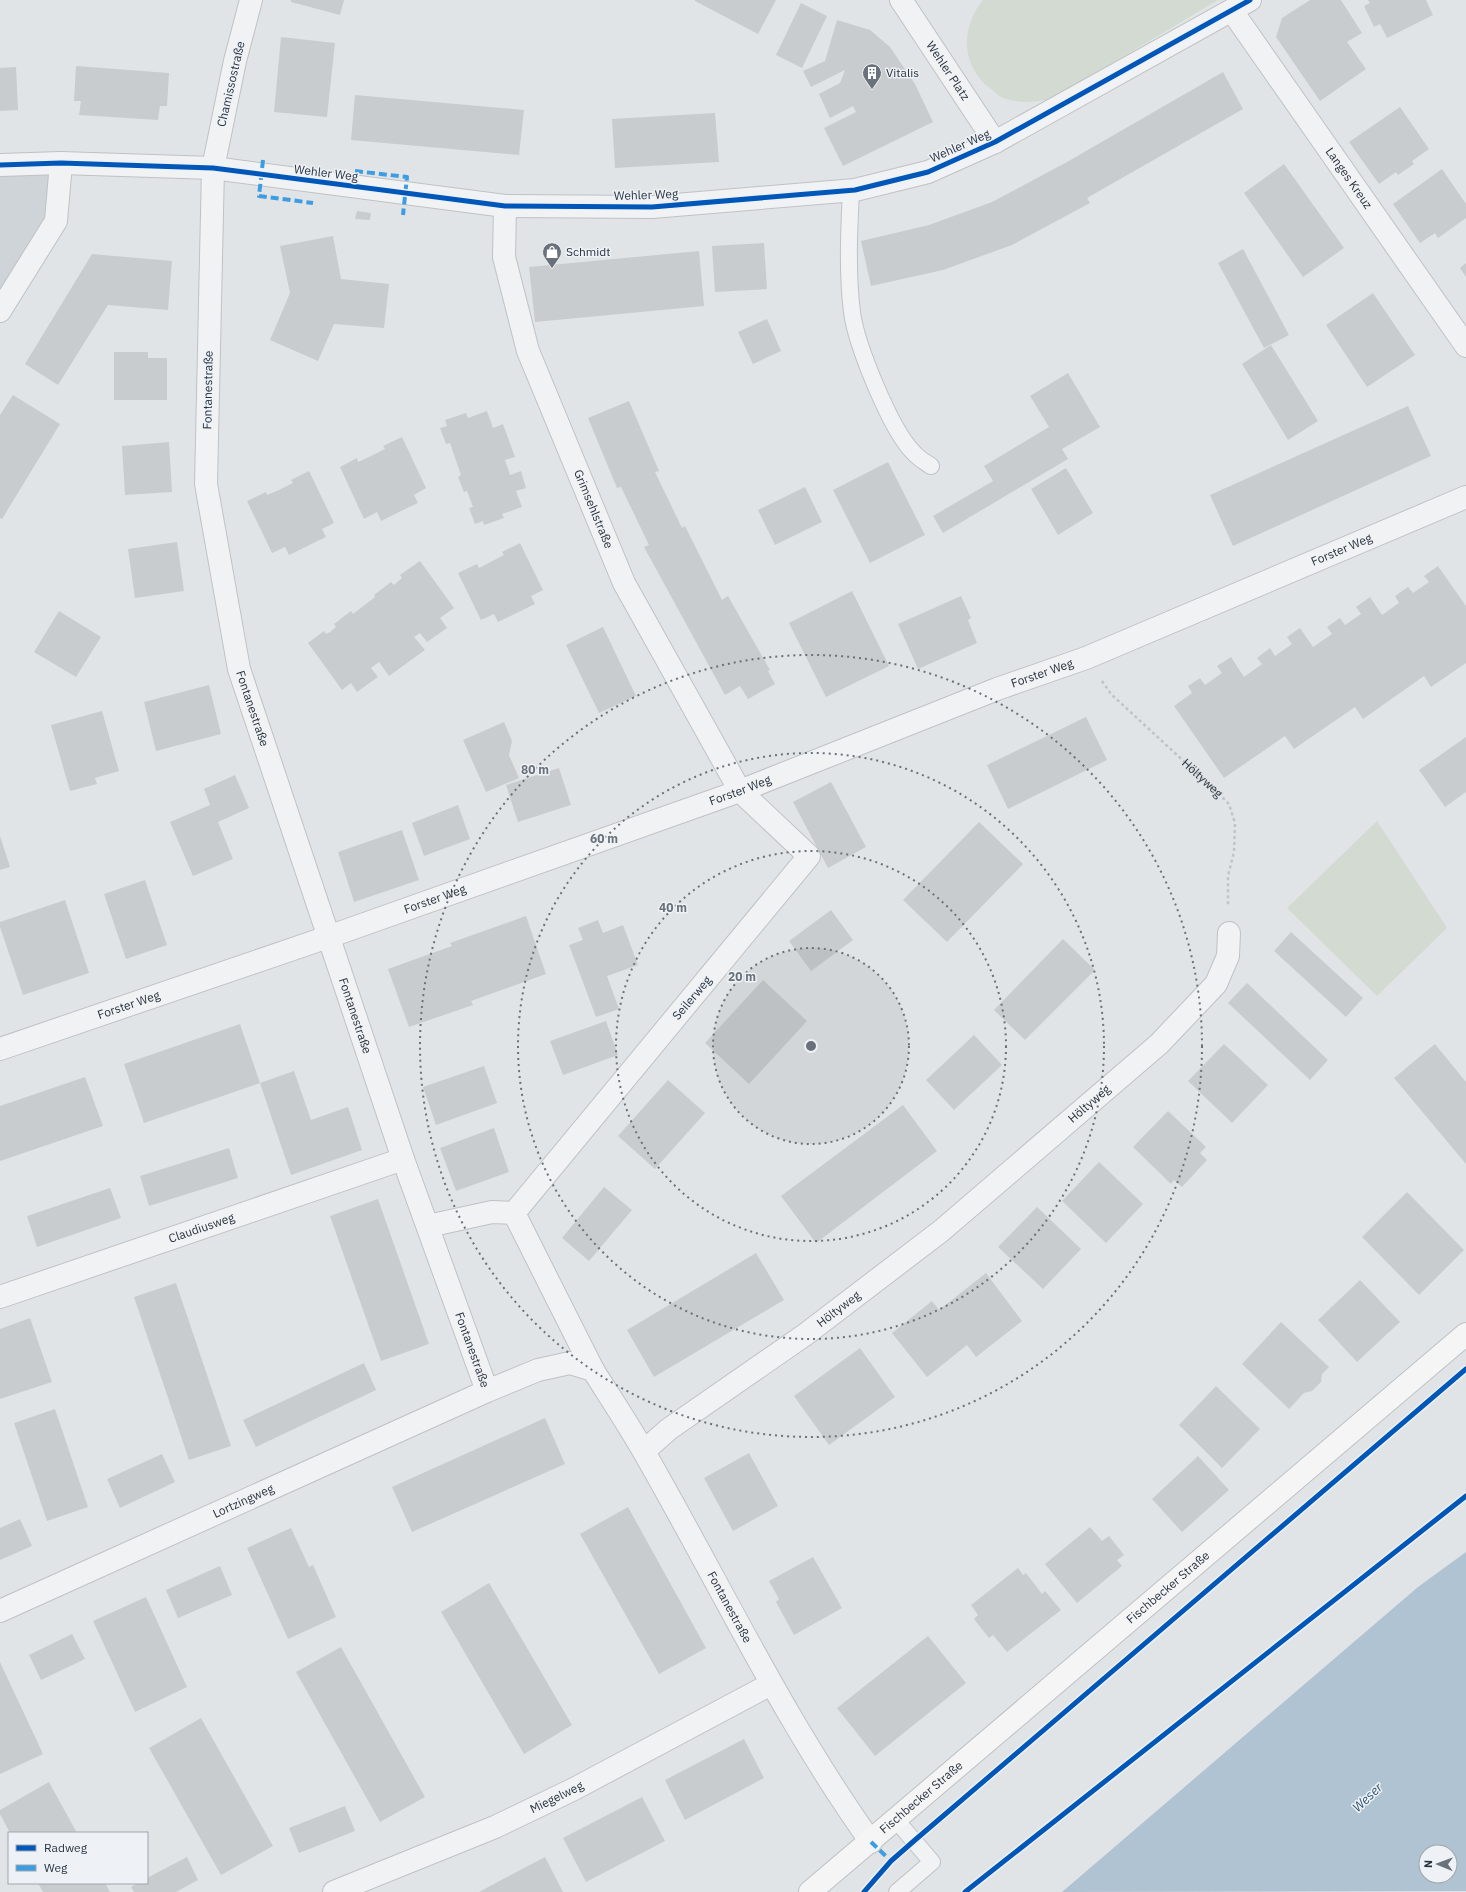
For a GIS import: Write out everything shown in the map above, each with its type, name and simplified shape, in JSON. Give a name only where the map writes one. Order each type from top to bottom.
[{"type":"main road","name":"Fischbecker Straße","points":[[810,1892],[871,1842],[1466,1334]]},
{"type":"street","name":"Chamissostraße","points":[[213,168],[235,62],[251,0]]},
{"type":"street","name":"Wehler Platz","points":[[901,0],[996,142]]},
{"type":"street","name":"Wehler Weg","points":[[0,165],[61,163],[213,168],[505,206],[652,207],[851,190],[928,172],[996,142],[1241,5]]},
{"type":"street","name":"Langes Kreuz","points":[[1241,5],[1466,346]]},
{"type":"street","points":[[0,311],[56,221],[61,163]]},
{"type":"street","name":"Fontanestraße","points":[[213,168],[206,484],[239,669],[403,1159],[487,1391],[538,1370],[570,1363],[593,1370]]},
{"type":"street","name":"Grimsehlstraße","points":[[505,206],[504,257],[528,351],[624,583],[740,791]]},
{"type":"street","name":"Forster Weg","points":[[0,1049],[328,937],[740,791],[997,689],[1086,658],[1466,497]]},
{"type":"street","name":"Seilerweg","points":[[514,1213],[808,856],[740,791]]},
{"type":"street","name":"Höltyweg","points":[[644,1451],[669,1429],[806,1334],[941,1231],[1159,1044],[1216,984],[1228,956],[1229,933]]},
{"type":"street","name":"Claudiusweg","points":[[0,1297],[403,1159]]},
{"type":"street","points":[[428,1226],[492,1212],[514,1213]]},
{"type":"street","name":"Fontanestraße","points":[[514,1213],[593,1370],[644,1451],[771,1684],[845,1805],[871,1842]]},
{"type":"street","name":"Lortzingweg","points":[[0,1611],[487,1391]]},
{"type":"street","name":"Miegelweg","points":[[334,1892],[495,1827],[574,1789],[771,1684]]},
{"type":"lane","points":[[851,190],[848,244],[850,294],[856,330],[881,396],[898,431],[913,453],[931,466]]},
{"type":"lane","points":[[896,1820],[932,1862],[897,1892]]},
{"type":"shaded area","points":[[983,0],[1218,0],[1052,99],[1028,102],[1003,98],[981,80],[969,59],[967,47],[970,23]]},
{"type":"shaded area","points":[[61,163],[56,221],[0,311],[0,165]]},
{"type":"shaded area","points":[[1377,821],[1447,928],[1377,996],[1287,908]]},
{"type":"water","name":"Weser","points":[[1466,1552],[1466,1891],[1062,1892],[1418,1587]]},
{"type":"building","points":[[291,0],[344,0],[340,15],[291,2]]},
{"type":"building","points":[[695,0],[776,0],[758,34]]},
{"type":"building","points":[[1310,0],[1341,0],[1362,33],[1347,42],[1366,69],[1320,101],[1276,37],[1282,18]]},
{"type":"building","points":[[1368,0],[1426,0],[1433,15],[1387,38],[1380,24],[1374,27],[1364,6],[1370,3]]},
{"type":"building","points":[[801,3],[827,16],[802,68],[776,55]]},
{"type":"building","name":"Vitalis","points":[[837,20],[870,30],[890,47],[915,84],[933,122],[843,166],[824,128],[856,112],[853,106],[830,118],[819,94],[840,83],[845,70],[811,87],[803,71],[825,61]]},
{"type":"building","points":[[281,37],[335,43],[327,117],[274,112]]},
{"type":"building","points":[[76,66],[169,73],[167,106],[160,106],[158,120],[79,115],[81,101],[74,101]]},
{"type":"building","points":[[16,67],[18,110],[0,111],[0,68]]},
{"type":"building","points":[[1223,72],[1243,109],[1087,198],[1090,203],[1012,245],[943,270],[871,286],[861,241],[929,225],[992,202],[1067,162]]},
{"type":"building","points":[[355,95],[524,110],[519,155],[351,140]]},
{"type":"building","points":[[1400,107],[1429,149],[1412,161],[1414,164],[1398,175],[1396,172],[1379,184],[1349,142]]},
{"type":"building","points":[[715,113],[719,162],[615,168],[612,119]]},
{"type":"building","points":[[1284,164],[1344,248],[1303,277],[1244,193]]},
{"type":"building","points":[[1442,169],[1466,204],[1466,218],[1438,238],[1435,233],[1420,243],[1393,204]]},
{"type":"building","points":[[357,211],[371,213],[370,220],[355,219]]},
{"type":"building","points":[[333,236],[341,279],[389,284],[384,328],[334,324],[318,361],[270,340],[290,293],[280,246]]},
{"type":"building","points":[[764,243],[767,289],[715,292],[712,246]]},
{"type":"building","points":[[1243,249],[1289,335],[1264,348],[1218,263]]},
{"type":"building","points":[[699,251],[704,306],[535,322],[529,267]]},
{"type":"building","points":[[92,254],[172,261],[168,310],[108,305],[58,385],[25,364]]},
{"type":"building","points":[[1466,263],[1466,277],[1460,268]]},
{"type":"building","points":[[1373,293],[1415,355],[1367,387],[1326,325]]},
{"type":"building","points":[[767,319],[781,351],[753,364],[738,332]]},
{"type":"building","points":[[1271,345],[1318,421],[1288,440],[1242,364]]},
{"type":"building","points":[[114,352],[148,352],[148,358],[167,358],[167,400],[114,400]]},
{"type":"building","points":[[1068,373],[1100,427],[1062,449],[1068,459],[943,533],[933,516],[993,481],[984,466],[1049,427],[1030,396]]},
{"type":"building","points":[[13,395],[60,424],[2,519],[0,518],[0,415]]},
{"type":"building","points":[[629,401],[659,471],[655,472],[682,528],[685,526],[722,600],[728,596],[770,670],[768,671],[775,684],[748,699],[740,686],[725,695],[644,547],[649,545],[621,487],[617,488],[588,418]]},
{"type":"building","points":[[1408,406],[1431,456],[1233,546],[1210,495]]},
{"type":"building","points":[[487,411],[493,428],[503,424],[515,457],[505,460],[510,475],[521,471],[526,488],[516,491],[522,507],[502,514],[504,518],[484,525],[483,521],[475,524],[469,508],[473,507],[467,491],[464,492],[458,477],[461,475],[450,443],[446,444],[440,428],[447,426],[445,420],[466,413],[468,418]]},
{"type":"building","points":[[402,437],[426,488],[414,495],[418,503],[381,521],[377,512],[364,519],[340,467],[357,458],[358,462],[371,456],[385,449],[383,446]]},
{"type":"building","points":[[169,442],[172,492],[125,495],[122,446]]},
{"type":"building","points":[[888,462],[925,535],[870,563],[833,490]]},
{"type":"building","points":[[1066,468],[1093,513],[1058,535],[1031,489]]},
{"type":"building","points":[[309,471],[334,523],[322,529],[326,537],[289,555],[285,547],[272,553],[247,501],[266,492],[267,495],[279,490],[293,483],[291,480]]},
{"type":"building","points":[[805,487],[822,522],[775,545],[758,510]]},
{"type":"building","points":[[177,542],[184,591],[135,598],[128,549]]},
{"type":"building","points":[[520,543],[543,590],[531,596],[535,604],[498,622],[494,614],[481,620],[458,573],[477,564],[479,568],[504,555],[502,552]]},
{"type":"building","points":[[420,561],[454,608],[440,618],[447,628],[427,642],[420,633],[414,637],[425,650],[389,676],[379,662],[371,668],[378,677],[357,692],[351,683],[342,690],[308,643],[324,631],[326,634],[330,632],[336,627],[334,624],[351,611],[353,614],[391,582],[394,585],[402,578],[400,575]]},
{"type":"building","points":[[1438,566],[1466,606],[1466,663],[1431,687],[1424,676],[1363,719],[1355,707],[1294,749],[1285,736],[1224,778],[1174,706],[1192,693],[1188,686],[1200,678],[1205,685],[1222,673],[1217,666],[1231,657],[1244,677],[1262,664],[1257,658],[1270,648],[1275,656],[1292,644],[1287,637],[1300,628],[1313,647],[1332,634],[1327,627],[1340,618],[1345,625],[1361,614],[1356,607],[1370,597],[1382,615],[1399,603],[1395,596],[1408,587],[1413,593],[1429,582],[1424,576]]},
{"type":"building","points":[[852,591],[889,666],[826,697],[789,623]]},
{"type":"building","points":[[961,596],[971,618],[968,620],[977,643],[918,669],[898,624]]},
{"type":"building","points":[[59,611],[101,637],[76,677],[34,652]]},
{"type":"building","points":[[603,627],[636,696],[599,713],[566,645]]},
{"type":"building","points":[[209,685],[221,734],[156,751],[144,702]]},
{"type":"building","points":[[102,711],[119,771],[95,778],[97,784],[70,791],[51,725]]},
{"type":"building","points":[[1086,717],[1107,760],[1008,809],[987,765]]},
{"type":"building","points":[[504,722],[512,741],[509,755],[519,778],[486,792],[463,740]]},
{"type":"building","points":[[1466,737],[1466,792],[1445,807],[1419,770]]},
{"type":"building","points":[[559,768],[571,805],[518,822],[506,785]]},
{"type":"building","points":[[235,775],[249,808],[218,822],[233,859],[193,876],[170,822],[210,805],[204,789]]},
{"type":"building","points":[[831,782],[866,847],[828,868],[793,802]]},
{"type":"building","points":[[458,805],[470,839],[424,856],[412,823]]},
{"type":"building","points":[[979,822],[1023,864],[947,942],[903,900]]},
{"type":"building","points":[[402,830],[419,880],[354,902],[338,852]]},
{"type":"building","points":[[0,836],[10,867],[0,870]]},
{"type":"building","points":[[145,880],[167,945],[126,959],[104,894]]},
{"type":"building","points":[[65,900],[89,973],[23,995],[0,927],[0,922]]},
{"type":"building","points":[[831,910],[853,940],[811,971],[789,941]]},
{"type":"building","points":[[526,916],[546,974],[471,1001],[473,1005],[409,1027],[388,969],[452,946],[450,943]]},
{"type":"building","points":[[598,920],[603,933],[623,925],[638,965],[607,976],[619,1009],[596,1017],[569,945],[583,940],[578,928]]},
{"type":"building","points":[[1291,932],[1363,998],[1346,1017],[1274,951]]},
{"type":"building","points":[[1063,939],[1095,970],[1025,1040],[994,1010]]},
{"type":"building","points":[[763,980],[807,1021],[749,1084],[705,1043]]},
{"type":"building","points":[[1247,983],[1328,1060],[1310,1080],[1228,1003]]},
{"type":"building","points":[[606,1021],[618,1055],[563,1075],[550,1041]]},
{"type":"building","points":[[240,1024],[260,1083],[144,1123],[124,1064]]},
{"type":"building","points":[[974,1035],[1002,1065],[954,1110],[926,1080]]},
{"type":"building","points":[[1224,1044],[1268,1085],[1232,1123],[1188,1081]]},
{"type":"building","points":[[1435,1044],[1466,1082],[1466,1164],[1394,1078]]},
{"type":"building","points":[[484,1066],[497,1103],[436,1125],[423,1087]]},
{"type":"building","points":[[294,1071],[311,1120],[348,1107],[362,1150],[291,1175],[260,1083]]},
{"type":"building","points":[[85,1077],[103,1126],[0,1161],[0,1106]]},
{"type":"building","points":[[668,1080],[705,1113],[655,1169],[618,1136]]},
{"type":"building","points":[[903,1105],[937,1151],[816,1243],[781,1196]]},
{"type":"building","points":[[1168,1111],[1206,1147],[1200,1153],[1207,1160],[1182,1187],[1174,1180],[1171,1184],[1133,1147]]},
{"type":"building","points":[[494,1128],[509,1172],[456,1191],[440,1148]]},
{"type":"building","points":[[229,1148],[238,1178],[149,1206],[140,1176]]},
{"type":"building","points":[[1099,1162],[1143,1204],[1106,1243],[1062,1201]]},
{"type":"building","points":[[604,1187],[632,1210],[589,1261],[562,1238]]},
{"type":"building","points":[[110,1188],[121,1218],[37,1247],[27,1216]]},
{"type":"building","points":[[1407,1192],[1464,1250],[1419,1295],[1362,1237]]},
{"type":"building","points":[[378,1199],[429,1344],[381,1361],[330,1216]]},
{"type":"building","points":[[1037,1207],[1081,1249],[1043,1289],[998,1247]]},
{"type":"building","points":[[756,1253],[784,1300],[654,1377],[627,1330]]},
{"type":"building","points":[[986,1273],[1022,1321],[976,1357],[967,1345],[927,1377],[892,1333],[932,1301],[939,1310]]},
{"type":"building","points":[[1360,1280],[1400,1322],[1357,1362],[1318,1320]]},
{"type":"building","points":[[176,1283],[231,1446],[189,1460],[134,1297]]},
{"type":"building","points":[[30,1318],[52,1382],[0,1399],[0,1329]]},
{"type":"building","points":[[1281,1322],[1329,1367],[1322,1374],[1321,1382],[1312,1391],[1304,1393],[1289,1409],[1242,1364]]},
{"type":"building","points":[[860,1348],[895,1397],[829,1445],[794,1396]]},
{"type":"building","points":[[364,1363],[376,1390],[256,1447],[243,1420]]},
{"type":"building","points":[[1216,1386],[1260,1429],[1222,1468],[1179,1425]]},
{"type":"building","points":[[55,1409],[88,1507],[47,1521],[14,1423]]},
{"type":"building","points":[[545,1418],[565,1464],[412,1532],[392,1487]]},
{"type":"building","points":[[749,1453],[778,1506],[733,1531],[704,1478]]},
{"type":"building","points":[[162,1454],[175,1482],[120,1508],[107,1479]]},
{"type":"building","points":[[1198,1456],[1229,1490],[1182,1532],[1152,1499]]},
{"type":"building","points":[[628,1507],[706,1648],[659,1674],[580,1534]]},
{"type":"building","points":[[20,1519],[32,1546],[0,1560],[0,1528]]},
{"type":"building","points":[[1090,1527],[1102,1541],[1109,1536],[1124,1555],[1117,1560],[1122,1566],[1077,1603],[1045,1564]]},
{"type":"building","points":[[291,1528],[309,1567],[313,1565],[336,1617],[288,1639],[247,1548]]},
{"type":"building","points":[[813,1557],[842,1608],[794,1635],[776,1602],[779,1599],[769,1581]]},
{"type":"building","points":[[220,1566],[232,1595],[178,1618],[166,1590]]},
{"type":"building","points":[[1018,1568],[1023,1575],[1026,1573],[1042,1594],[1045,1591],[1061,1610],[1007,1652],[993,1635],[989,1638],[974,1619],[978,1615],[971,1605]]},
{"type":"building","points":[[489,1583],[572,1725],[524,1754],[441,1612]]},
{"type":"building","points":[[146,1597],[187,1687],[135,1712],[93,1621]]},
{"type":"building","points":[[72,1634],[85,1659],[41,1680],[29,1655]]},
{"type":"building","points":[[928,1636],[966,1683],[875,1756],[837,1708]]},
{"type":"building","points":[[341,1647],[425,1797],[380,1822],[296,1672]]},
{"type":"building","points":[[0,1662],[43,1754],[0,1774]]},
{"type":"building","points":[[201,1718],[273,1846],[221,1875],[149,1748]]},
{"type":"building","points":[[744,1739],[764,1778],[685,1820],[665,1780]]},
{"type":"building","points":[[49,1782],[76,1832],[9,1832],[0,1814],[0,1810]]},
{"type":"building","points":[[642,1797],[665,1841],[586,1882],[563,1838]]},
{"type":"building","points":[[345,1806],[355,1831],[299,1853],[289,1828]]},
{"type":"building","points":[[187,1857],[198,1880],[176,1892],[134,1892],[131,1887],[136,1884],[148,1884],[148,1877]]},
{"type":"building","points":[[545,1857],[563,1892],[479,1892],[505,1878]]},
{"type":"building","points":[[39,1884],[106,1884],[110,1892],[43,1892]]},
{"type":"marked path","points":[[263,160],[259,196],[313,203]]},
{"type":"marked path","points":[[355,171],[407,177],[403,215]]},
{"type":"marked path","points":[[871,1842],[891,1861]]},
{"type":"cycle path","points":[[0,165],[61,163],[213,168],[505,206],[652,207],[855,190],[928,172],[995,142],[1250,0]]},
{"type":"cycle path","points":[[864,1892],[891,1861],[915,1840],[1466,1369]]},
{"type":"cycle path","points":[[965,1892],[1466,1496]]},
{"type":"place","name":"Vitalis","points":[[872,90]]},
{"type":"place","name":"Schmidt","points":[[552,269]]}]
